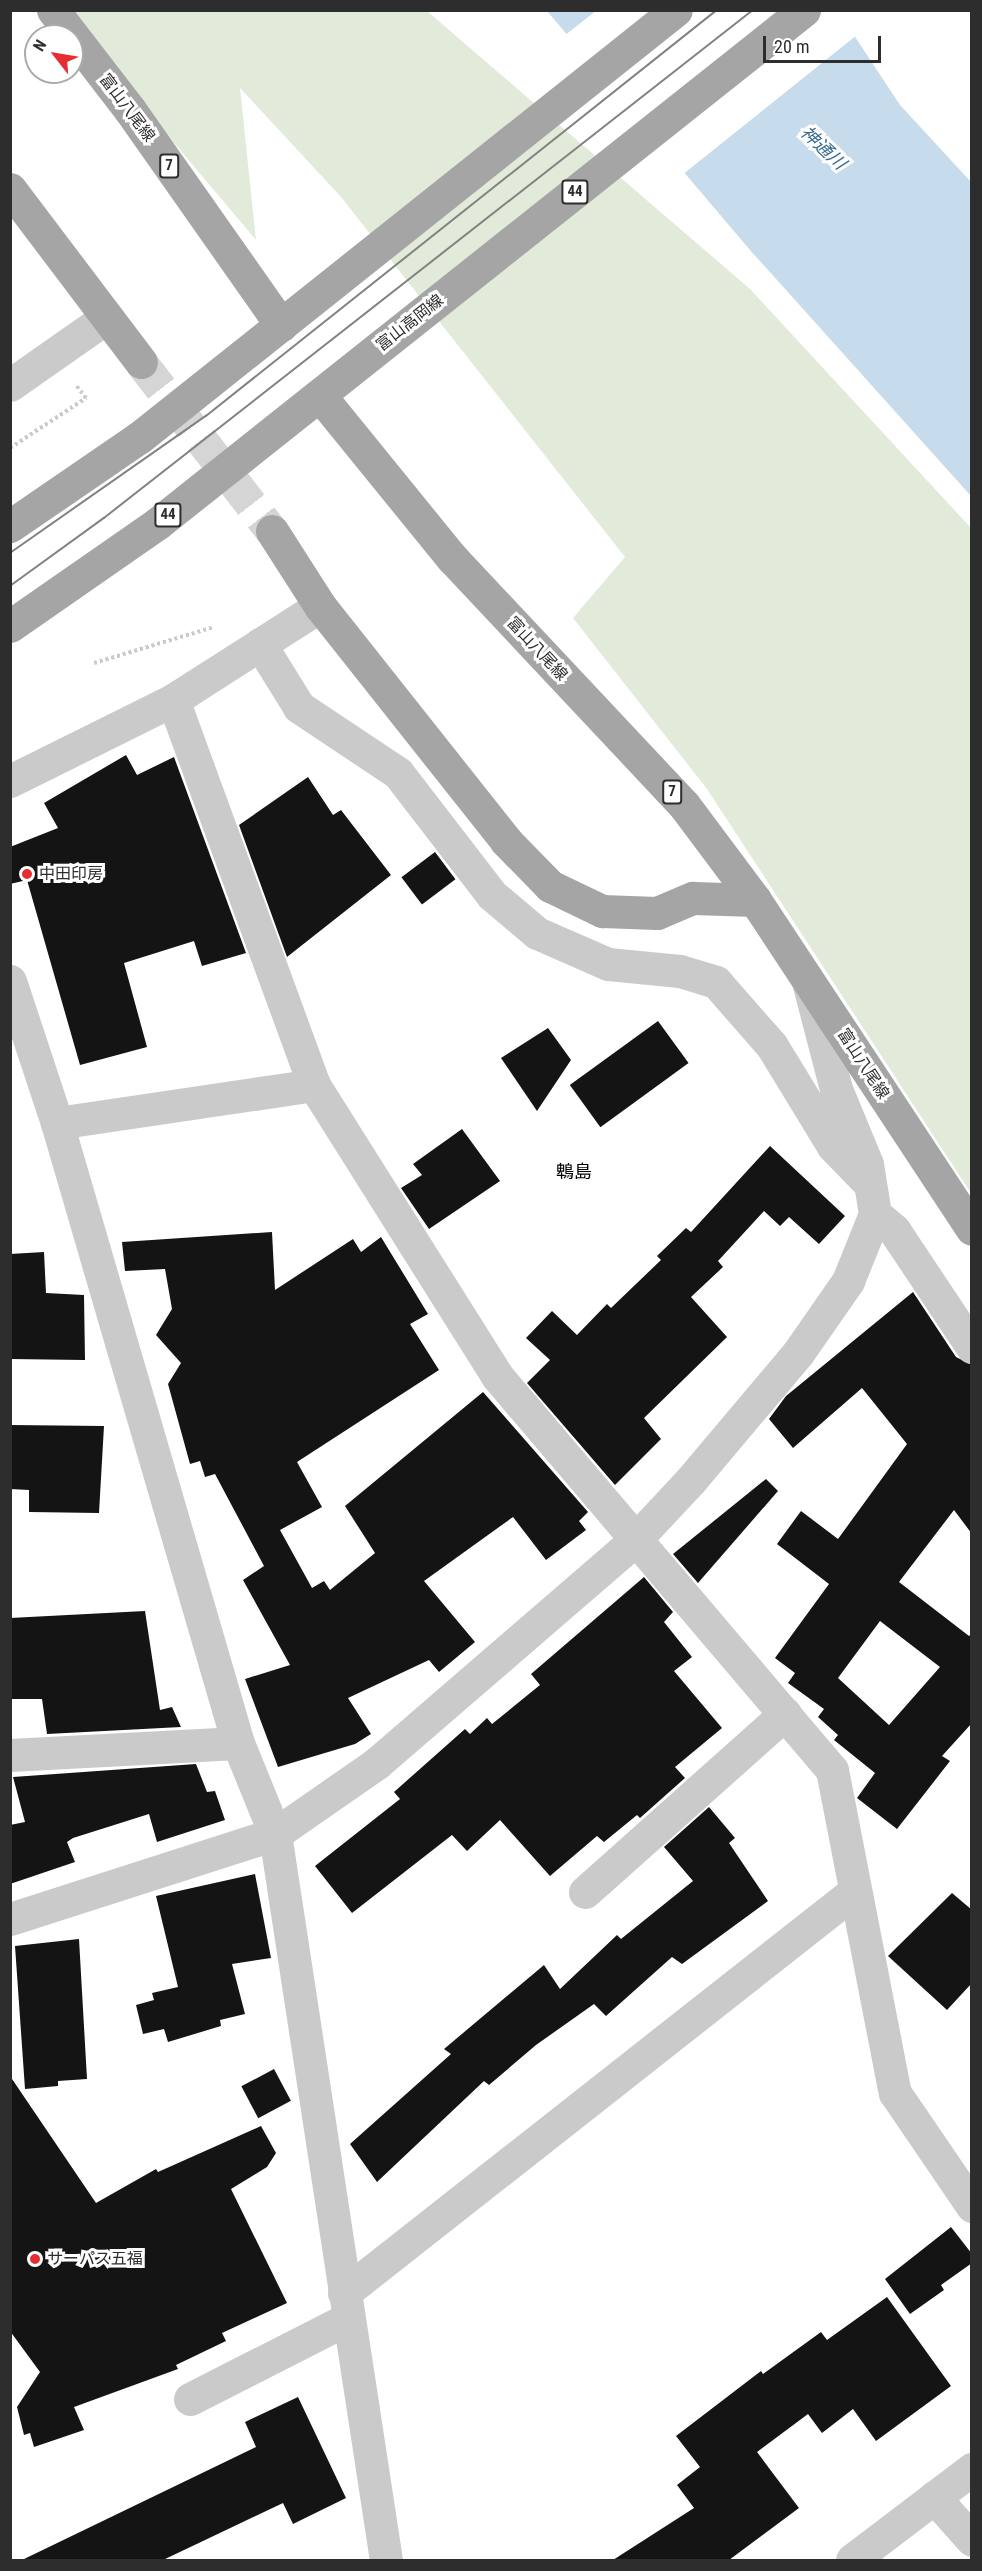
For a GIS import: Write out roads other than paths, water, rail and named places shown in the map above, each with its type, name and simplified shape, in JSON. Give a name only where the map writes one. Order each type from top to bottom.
[{"type":"main road","name":"富山八尾線","points":[[53,10],[290,317]]},
{"type":"main road","points":[[10,526],[140,437],[676,10]]},
{"type":"main road","name":"富山高岡線","points":[[10,626],[158,523],[321,397],[345,375],[804,10]]},
{"type":"main road","points":[[10,189],[141,362]]},
{"type":"main road","name":"富山八尾線","points":[[321,397],[453,558],[684,804],[754,900],[972,1229]]},
{"type":"main road","points":[[272,531],[320,606],[506,842],[550,886],[602,911],[657,913],[693,898],[754,900]]},
{"type":"street","points":[[10,386],[107,317]]},
{"type":"street","points":[[10,781],[173,700],[320,606]]},
{"type":"street","points":[[260,644],[299,707],[398,773],[492,895],[537,933],[608,964],[680,971],[716,982],[772,1046],[833,1146],[894,1230],[972,1347]]},
{"type":"street","points":[[173,700],[314,1085],[497,1376],[634,1541],[832,1770],[895,2093],[972,2206]]},
{"type":"street","points":[[10,1919],[275,1834],[377,1763],[634,1541],[798,1353],[848,1281],[872,1199],[867,1164],[836,1089],[808,980]]},
{"type":"street","points":[[10,981],[57,1123],[238,1743],[275,1834],[386,2560]]},
{"type":"street","points":[[57,1123],[314,1085]]},
{"type":"street","points":[[585,1892],[785,1714]]},
{"type":"street","points":[[10,1755],[238,1743]]},
{"type":"street","points":[[190,2399],[347,2306],[855,1891]]},
{"type":"street","points":[[852,2560],[972,2469]]},
{"type":"street","points":[[934,2498],[972,2540]]},
{"type":"water","name":"神通川","points":[[547,11],[838,11],[900,105],[971,182],[971,496],[750,250]]},
{"type":"tunnel","points":[[141,362],[272,531]]},
{"type":"tram line","points":[[10,553],[206,416],[717,10]]},
{"type":"tram line","points":[[10,586],[104,518],[753,10]]},
{"type":"place","name":"中田印房","points":[[27,874]]},
{"type":"place","name":"サーパス五福","points":[[35,2259]]},
{"type":"district","name":"鵯島","points":[[574,1172]]}]
